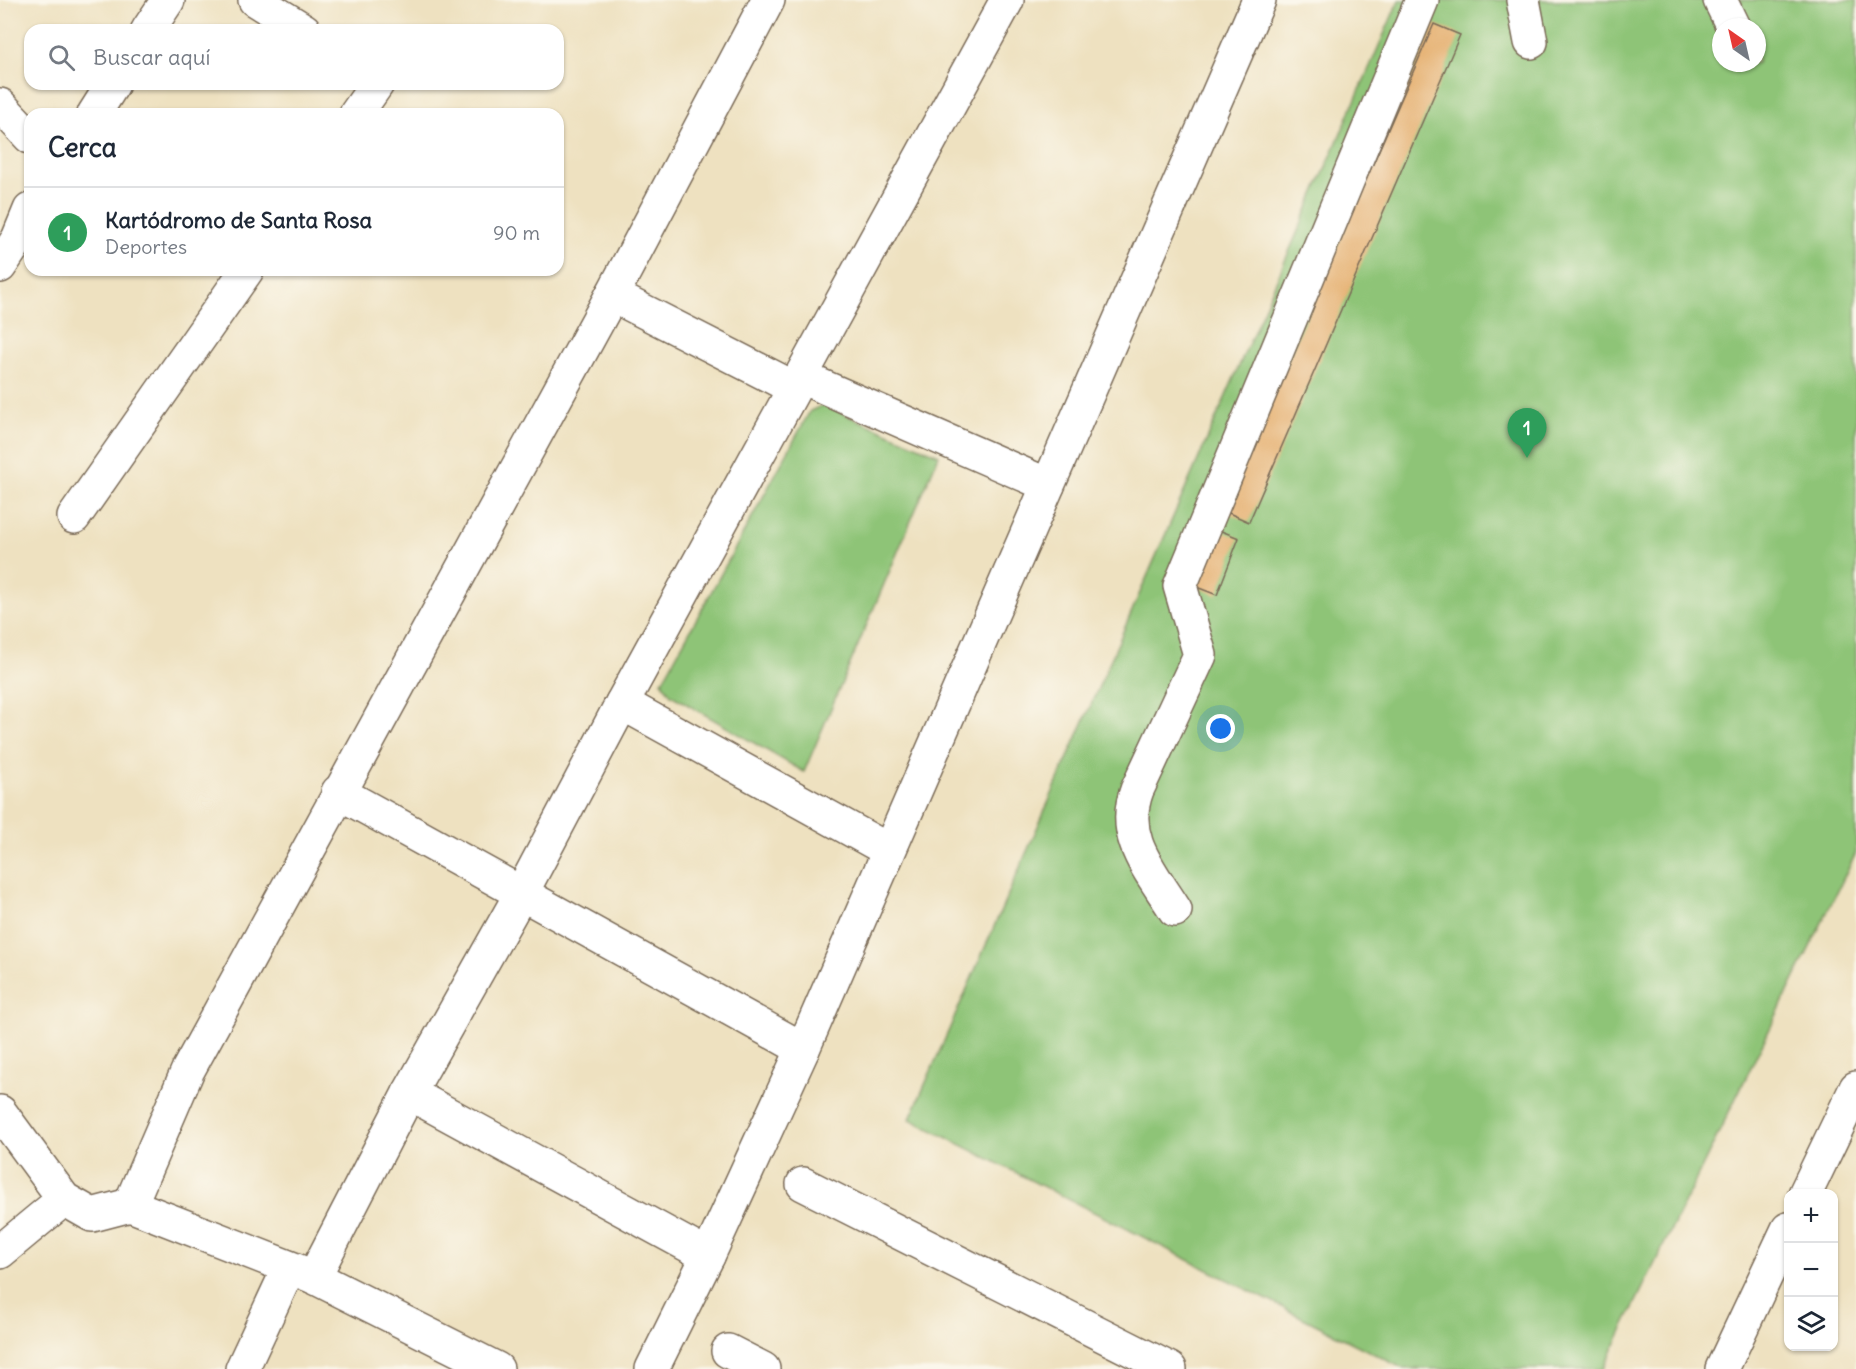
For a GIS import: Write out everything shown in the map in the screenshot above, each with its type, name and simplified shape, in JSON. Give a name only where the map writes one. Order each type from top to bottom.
[{"type":"street","points":[[152,24],[168,0]]},
{"type":"street","points":[[255,0],[294,24]]},
{"type":"street","points":[[130,1205],[188,1070],[338,792],[612,295],[768,0]]},
{"type":"street","points":[[242,1369],[409,1093],[521,894],[622,703],[1007,0]]},
{"type":"street","points":[[652,1369],[708,1256],[803,1049],[1259,0]]},
{"type":"street","points":[[1175,910],[1134,840],[1131,814],[1137,790],[1200,655],[1180,586],[1422,0]]},
{"type":"street","points":[[1523,0],[1531,42]]},
{"type":"street","points":[[1720,0],[1729,18]]},
{"type":"street","points":[[98,108],[109,90]]},
{"type":"street","points":[[360,108],[373,90]]},
{"type":"street","points":[[0,105],[24,131]]},
{"type":"street","points":[[0,266],[18,239],[24,224]]},
{"type":"street","points":[[74,517],[243,276]]},
{"type":"street","points":[[612,295],[798,383],[1048,485]]},
{"type":"street","points":[[622,703],[888,850]]},
{"type":"street","points":[[338,792],[803,1049]]},
{"type":"street","points":[[1808,1189],[1856,1088]]},
{"type":"street","points":[[409,1093],[708,1256]]},
{"type":"street","points":[[0,1112],[64,1199],[92,1215],[130,1205],[302,1273],[497,1369]]},
{"type":"street","points":[[803,1184],[1170,1369]]},
{"type":"street","points":[[0,1252],[64,1199]]},
{"type":"street","points":[[1722,1369],[1784,1237]]},
{"type":"street","points":[[728,1351],[763,1369]]},
{"type":"green space","points":[[1399,0],[1856,0],[1856,853],[1603,1369],[1404,1369],[910,1119]]},
{"type":"green space","points":[[823,405],[939,455],[804,772],[671,695],[662,682],[810,411]]},
{"type":"building","points":[[1434,24],[1460,35],[1249,522],[1222,510]]},
{"type":"building","points":[[1216,529],[1239,538],[1217,595],[1194,586]]},
{"type":"place","name":"Kartódromo de Santa Rosa","points":[[1527,458]]}]
